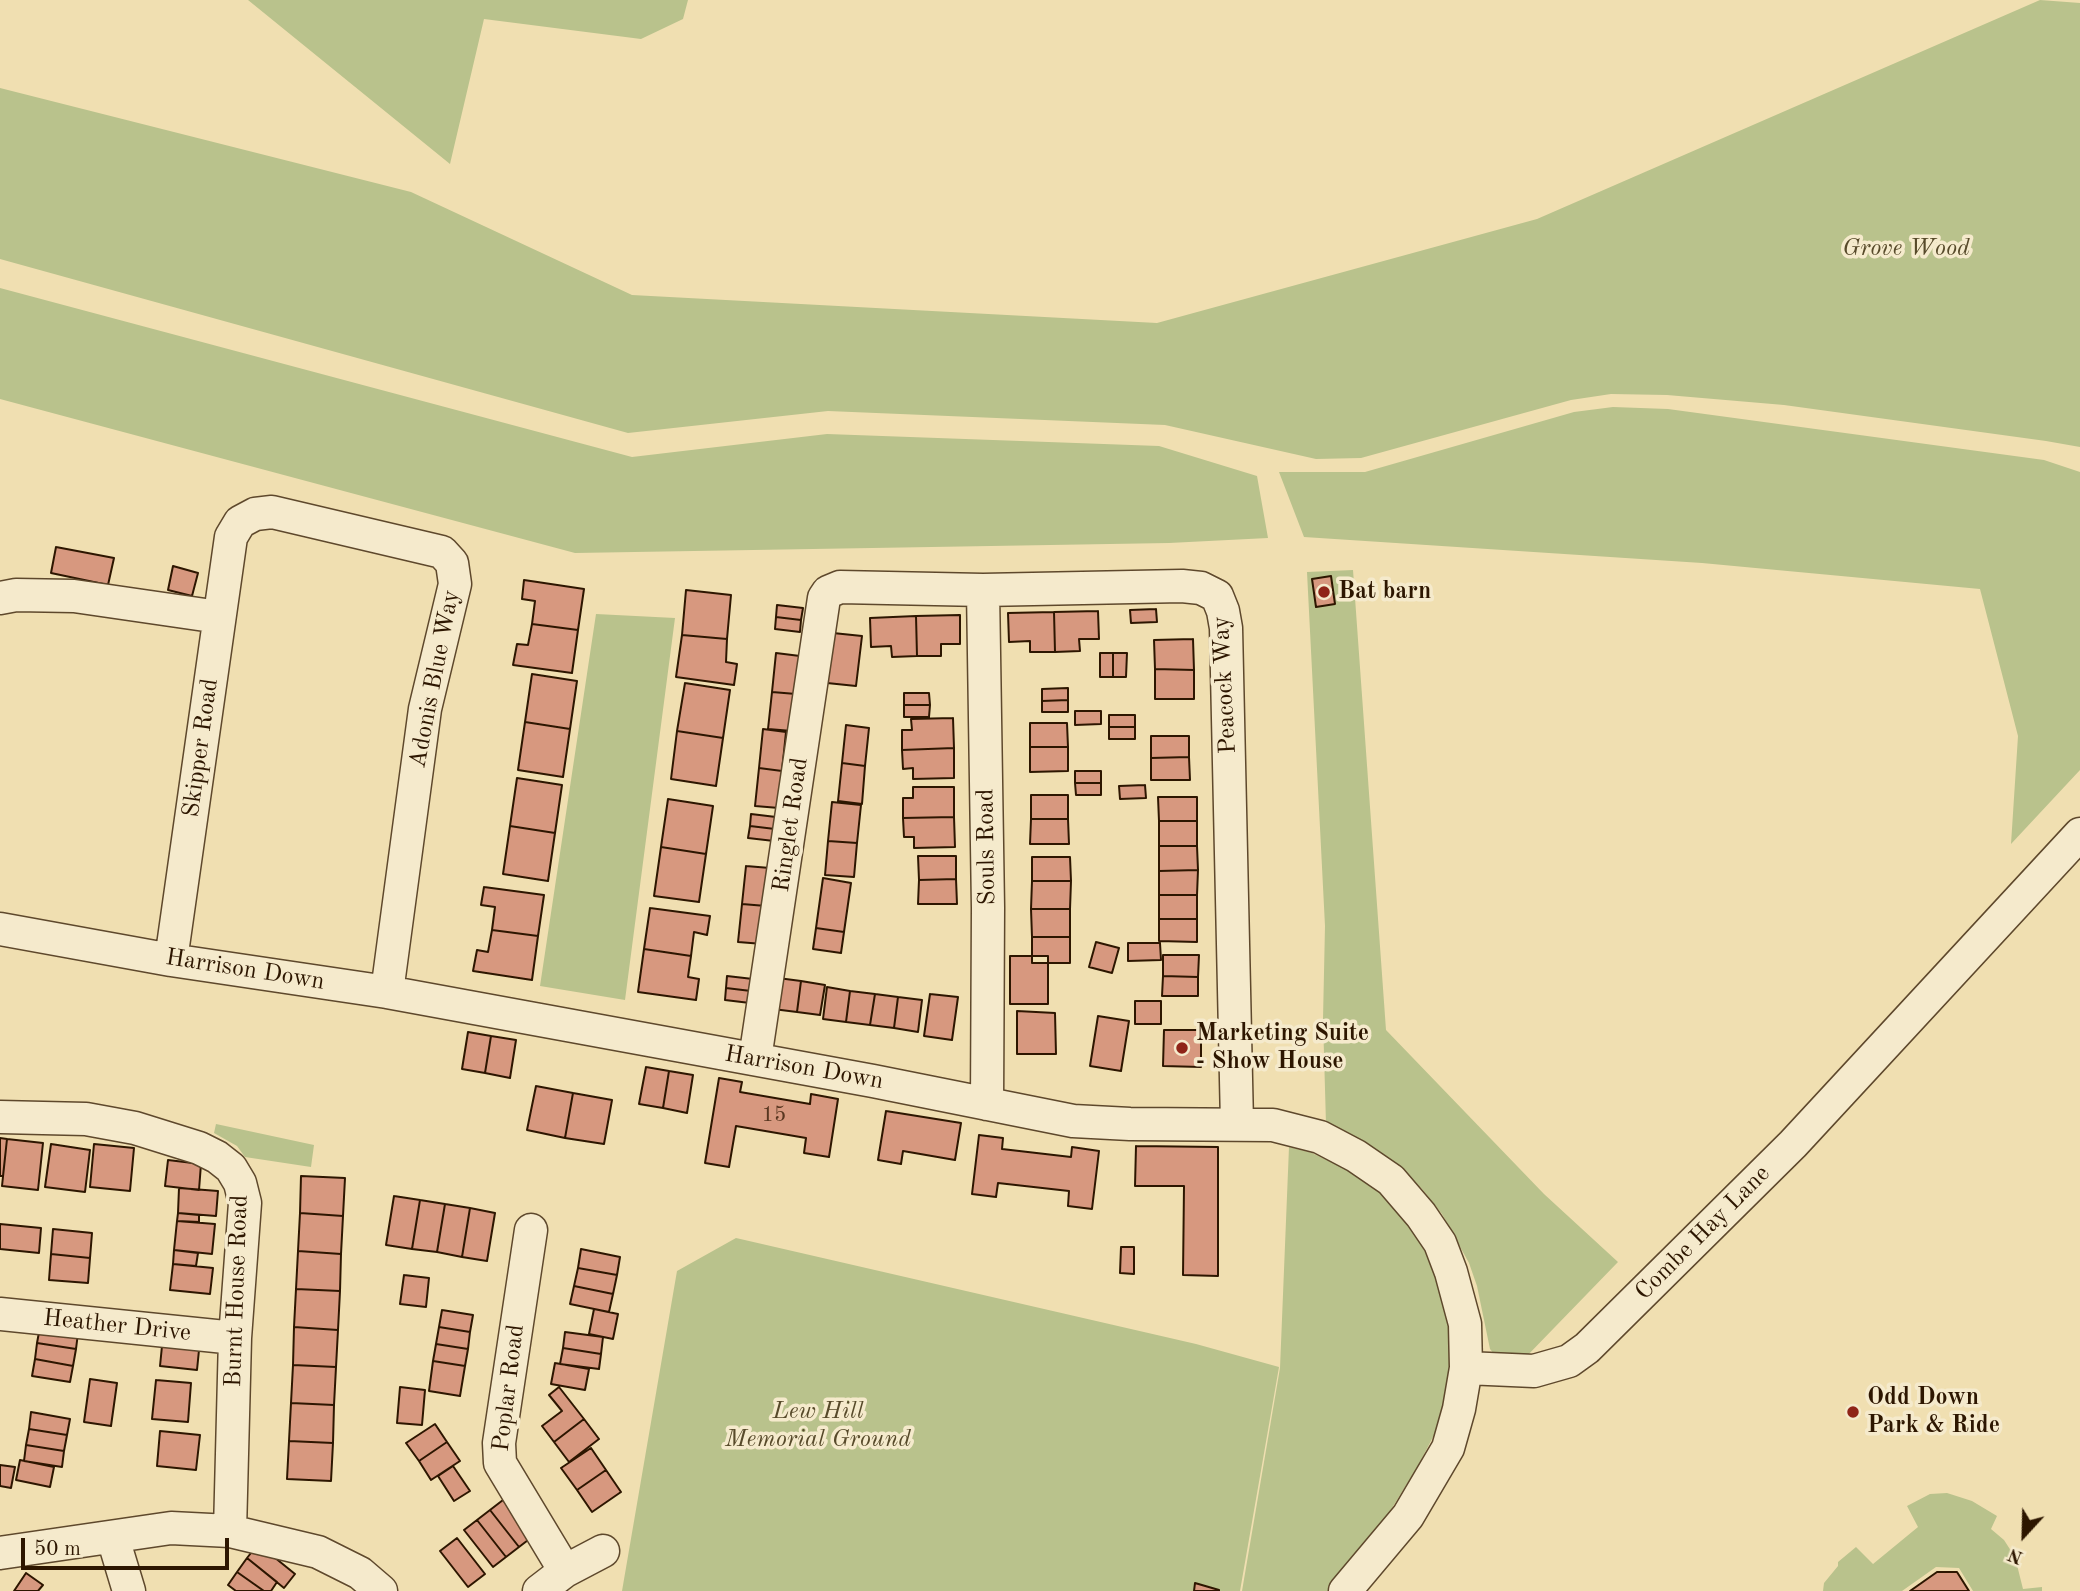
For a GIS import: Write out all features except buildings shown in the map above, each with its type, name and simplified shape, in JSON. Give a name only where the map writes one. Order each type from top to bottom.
[{"type":"street","name":"Adonis Blue Way","points":[[231,537],[240,522],[255,514],[272,512],[442,552],[452,563],[455,584],[425,709],[387,992]]},
{"type":"street","name":"Skipper Road","points":[[171,960],[231,537]]},
{"type":"street","name":"Peacock Way","points":[[828,592],[840,587],[984,590],[1182,586],[1201,588],[1217,596],[1226,628],[1237,1124]]},
{"type":"street","name":"Souls Road","points":[[984,590],[988,908],[987,1104]]},
{"type":"street","name":"Ringlet Road","points":[[755,1059],[824,598],[828,592]]},
{"type":"street","points":[[0,598],[16,595],[74,596],[219,617]]},
{"type":"street","name":"Combe Hay Lane","points":[[1466,1368],[1542,1370],[1569,1361],[1587,1348],[1793,1144],[2080,834]]},
{"type":"street","name":"Harrison Down","points":[[0,929],[171,960],[387,992],[755,1059],[1073,1121],[1273,1125],[1320,1136],[1391,1180],[1421,1215],[1444,1253],[1451,1272],[1465,1324],[1466,1368]]},
{"type":"street","name":"Burnt House Road","points":[[0,1117],[86,1119],[135,1128],[199,1148],[231,1168],[240,1182],[245,1203],[234,1338],[230,1531]]},
{"type":"street","name":"Poplar Road","points":[[531,1230],[499,1443],[500,1463],[565,1571]]},
{"type":"street","name":"Heather Drive","points":[[0,1314],[234,1338]]},
{"type":"street","points":[[1345,1591],[1408,1516],[1438,1467],[1448,1448],[1466,1368]]},
{"type":"street","points":[[0,1553],[171,1528],[230,1531],[318,1552],[360,1573],[381,1591]]},
{"type":"street","points":[[113,1538],[129,1591]]},
{"type":"street","points":[[539,1591],[565,1571],[603,1551]]},
{"type":"green space","points":[[248,0],[688,0],[683,19],[641,39],[484,19],[450,164]]},
{"type":"green space","name":"Grove Wood","points":[[2040,0],[2080,3],[2080,447],[1784,405],[1667,395],[1611,394],[1571,400],[1361,458],[1316,459],[1165,425],[828,411],[628,433],[0,259],[0,88],[411,192],[632,295],[1157,323],[1537,219]]},
{"type":"green space","points":[[0,288],[632,457],[827,434],[1159,446],[1257,476],[1268,538],[1169,543],[575,553],[0,399]]},
{"type":"green space","points":[[1613,407],[1668,409],[2044,460],[2080,472],[2080,770],[2011,844],[2018,736],[1980,589],[1702,563],[1304,537],[1279,472],[1365,472],[1574,412]]},
{"type":"green space","points":[[1353,570],[1386,1030],[1544,1194],[1618,1262],[1523,1360],[1494,1354],[1490,1349],[1477,1286],[1469,1263],[1442,1214],[1422,1189],[1390,1159],[1358,1139],[1326,1124],[1323,1019],[1325,926],[1307,572]]},
{"type":"green space","points":[[596,614],[675,618],[625,1000],[540,986]]},
{"type":"green space","points":[[216,1124],[314,1145],[311,1167],[245,1157],[237,1146],[214,1133]]},
{"type":"green space","points":[[1289,1147],[1312,1153],[1366,1179],[1410,1223],[1438,1277],[1451,1326],[1451,1369],[1445,1407],[1418,1466],[1384,1521],[1331,1591],[1242,1591],[1280,1368]]},
{"type":"green space","name":"Lew Hill Memorial Ground","points":[[736,1238],[1196,1344],[1279,1367],[1240,1591],[622,1591],[677,1271]]},
{"type":"green space","points":[[1947,1493],[1972,1501],[1997,1516],[1991,1529],[2004,1540],[2015,1557],[2023,1589],[2042,1587],[2042,1591],[1973,1591],[1959,1568],[1936,1567],[1902,1591],[1823,1591],[1824,1583],[1838,1566],[1838,1562],[1856,1547],[1873,1564],[1918,1527],[1907,1506],[1930,1494]]},
{"type":"place","name":"Bat barn","points":[[1324,592]]},
{"type":"place","name":"Marketing Suite - Show House","points":[[1182,1048]]},
{"type":"place","name":"Odd Down Park & Ride","points":[[1853,1412]]}]
